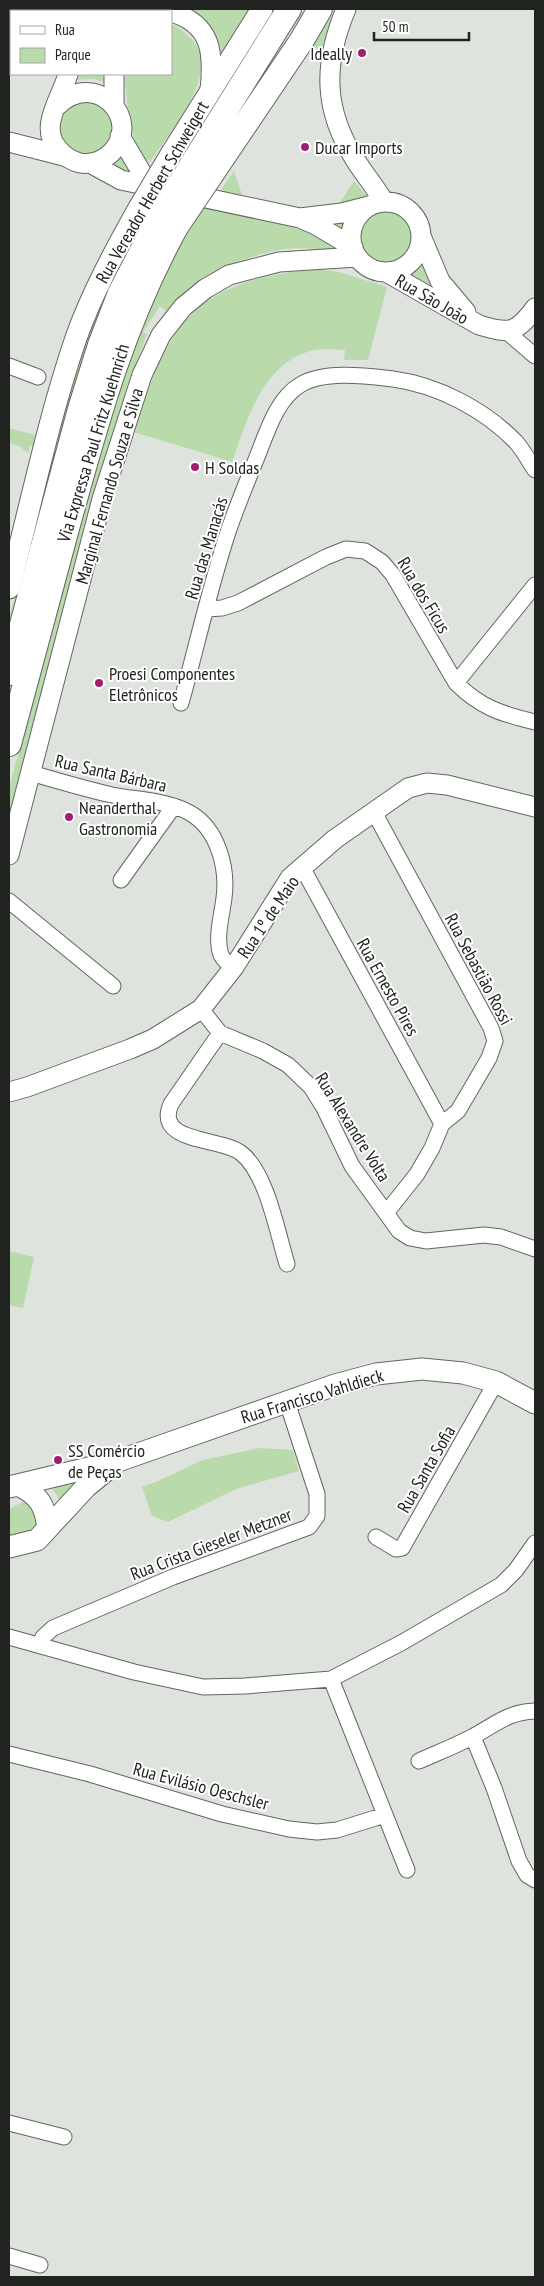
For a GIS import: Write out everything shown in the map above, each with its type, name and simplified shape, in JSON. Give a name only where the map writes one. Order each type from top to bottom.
[{"type":"main road","name":"Rua Vereador Herbert Schweigert","points":[[193,162],[210,90],[262,9]]},
{"type":"main road","name":"Via Expressa Paul Fritz Kuehnrich","points":[[9,673],[80,409],[100,345],[120,292],[158,218],[289,9]]},
{"type":"main road","name":"Via Expressa Paul Fritz Kuehnrich","points":[[193,162],[302,40],[320,9]]},
{"type":"main road","points":[[302,40],[327,9]]},
{"type":"main road","name":"Rua Vereador Herbert Schweigert","points":[[9,588],[60,391],[76,338],[99,285],[158,218]]},
{"type":"main road","name":"Via Expressa Paul Fritz Kuehnrich","points":[[9,744],[99,411],[118,352],[139,299],[158,218]]},
{"type":"main road","name":"Rua Francisco Vahldieck","points":[[13,1486],[118,1461],[335,1385],[376,1374],[403,1370],[442,1369],[496,1382],[535,1403]]},
{"type":"main road","name":"Rua Francisco Vahldieck","points":[[9,1547],[37,1540],[86,1487],[118,1461]]},
{"type":"main road","points":[[13,1486],[31,1491],[42,1503],[46,1510],[48,1528]]},
{"type":"street","points":[[346,9],[337,31],[329,73],[334,116],[377,204]]},
{"type":"street","points":[[172,12],[190,19],[204,33],[212,59],[210,90]]},
{"type":"street","points":[[64,156],[54,145],[50,132],[50,123],[68,75]]},
{"type":"street","points":[[9,142],[64,156],[78,163],[90,163],[106,157],[112,151],[120,136],[121,125],[114,106],[114,75]]},
{"type":"street","points":[[57,106],[69,96],[85,92],[106,98],[114,106]]},
{"type":"street","points":[[31,148],[43,142],[50,132]]},
{"type":"street","points":[[120,136],[149,185]]},
{"type":"street","points":[[90,163],[121,180],[300,218],[316,224],[355,252],[365,265],[375,270],[386,272],[404,267],[416,254],[421,236],[420,227],[410,212],[394,203],[377,204],[342,213],[300,218]]},
{"type":"street","points":[[355,252],[351,238],[356,219],[377,204]]},
{"type":"street","name":"Rua São João","points":[[421,236],[440,281],[479,325]]},
{"type":"street","name":"Marginal Fernando Souza e Silva","points":[[9,855],[104,492],[139,382],[161,335],[183,307],[205,289],[229,275],[279,262],[355,252]]},
{"type":"street","name":"Rua São João","points":[[386,272],[479,325],[507,332]]},
{"type":"street","points":[[507,332],[516,329],[525,322],[535,308]]},
{"type":"street","points":[[507,332],[535,356]]},
{"type":"street","points":[[9,366],[38,376]]},
{"type":"street","name":"Rua das Manacás","points":[[181,703],[229,528],[270,425],[284,401],[301,385],[325,377],[358,375],[401,380],[429,388],[456,398],[482,415],[516,442],[535,470]]},
{"type":"street","name":"Rua dos Ficus","points":[[207,609],[222,608],[238,603],[339,552],[346,550],[366,551],[382,562],[393,575],[456,684],[486,707],[535,722]]},
{"type":"street","points":[[456,684],[535,585]]},
{"type":"street","name":"Rua Santa Bárbara","points":[[31,773],[110,795],[174,806],[191,814],[206,826],[217,845],[224,872],[224,895],[219,948],[226,962],[234,967]]},
{"type":"street","name":"Rua 1º de Maio","points":[[9,1092],[27,1087],[153,1039],[201,1008],[234,967],[282,891],[302,867],[335,839],[408,788],[427,783],[447,785],[535,807]]},
{"type":"street","points":[[121,880],[174,806]]},
{"type":"street","name":"Rua Sebastião Rossi","points":[[374,812],[494,1035],[493,1050],[458,1111],[442,1124],[432,1148],[417,1174],[386,1213]]},
{"type":"street","name":"Rua Ernesto Pires","points":[[302,867],[442,1124]]},
{"type":"street","points":[[9,901],[113,986]]},
{"type":"street","points":[[201,1008],[220,1033],[170,1104],[167,1114],[170,1124],[178,1133],[190,1138],[222,1144],[240,1151],[254,1164],[262,1180],[287,1264]]},
{"type":"street","name":"Rua Alexandre Volta","points":[[220,1033],[263,1051],[288,1065],[311,1087],[324,1108],[352,1166],[399,1231],[410,1238],[426,1240],[484,1235],[501,1238],[535,1249]]},
{"type":"street","name":"Rua Santa Sofia","points":[[376,1537],[396,1549],[402,1548],[496,1382]]},
{"type":"street","name":"Rua Crista Gieseler Metzner","points":[[39,1645],[43,1637],[53,1628],[173,1577],[309,1526],[317,1516],[317,1494],[287,1402]]},
{"type":"street","points":[[9,1637],[134,1672],[203,1687],[245,1686],[331,1678],[402,1643],[501,1585],[516,1570],[535,1543]]},
{"type":"street","points":[[331,1678],[407,1870]]},
{"type":"street","points":[[419,1761],[473,1737],[497,1721],[522,1711],[535,1711]]},
{"type":"street","points":[[473,1737],[494,1788],[519,1861],[527,1875],[535,1880]]},
{"type":"street","name":"Rua Evilásio Oeschsler","points":[[9,1754],[90,1774],[222,1814],[289,1829],[318,1832],[337,1830],[385,1815]]},
{"type":"street","points":[[9,2123],[64,2137]]},
{"type":"street","points":[[9,2256],[40,2265]]},
{"type":"green space","points":[[9,9],[104,9],[10,10],[9,49]]},
{"type":"green space","points":[[254,9],[223,58],[214,33],[210,28],[182,11]]},
{"type":"green space","points":[[334,18],[325,54],[311,45],[328,20]]},
{"type":"green space","points":[[172,25],[190,38],[200,54],[201,71],[186,110],[150,162],[137,147],[128,109],[124,75],[172,75]]},
{"type":"green space","points":[[72,75],[107,75],[109,84],[94,79],[70,80]]},
{"type":"green space","points":[[98,101],[115,122],[108,148],[83,158],[60,143],[59,116],[71,102]]},
{"type":"green space","points":[[120,152],[138,176],[101,164]]},
{"type":"green space","points":[[234,171],[242,195],[220,191]]},
{"type":"green space","points":[[354,181],[367,196],[335,210]]},
{"type":"green space","points":[[160,194],[122,264],[9,643],[9,618],[78,361],[107,281]]},
{"type":"green space","points":[[205,205],[295,220],[336,245],[334,250],[284,249],[251,257],[220,271],[206,280],[179,300],[167,312],[160,306],[143,332],[147,334],[128,383],[105,459],[9,818],[9,788],[119,380],[163,274]]},
{"type":"green space","points":[[380,208],[390,208],[405,216],[411,225],[413,236],[411,247],[405,256],[390,264],[380,264],[369,259],[362,252],[357,241],[357,231],[362,220],[369,213]]},
{"type":"green space","points":[[353,217],[348,238],[322,222]]},
{"type":"green space","points":[[421,259],[438,287],[432,292],[403,275]]},
{"type":"green space","points":[[315,269],[339,272],[387,287],[368,360],[344,360],[345,350],[310,351],[293,358],[268,381],[259,396],[232,462],[134,432],[160,362],[175,336],[192,314],[214,297],[241,284],[274,275]]},
{"type":"green space","points":[[9,428],[35,435],[33,446],[30,445],[28,453],[19,446],[9,443]]},
{"type":"green space","points":[[9,1251],[34,1257],[23,1308],[9,1305]]},
{"type":"green space","points":[[260,1448],[293,1450],[299,1471],[236,1489],[168,1522],[152,1516],[142,1487],[203,1460]]},
{"type":"green space","points":[[89,1477],[61,1507],[57,1495],[52,1489]]},
{"type":"green space","points":[[27,1500],[37,1505],[41,1529],[9,1539],[9,1509]]},
{"type":"place","name":"Ideally","points":[[362,53]]},
{"type":"place","name":"Ducar Imports","points":[[305,147]]},
{"type":"place","name":"H Soldas","points":[[195,467]]},
{"type":"place","name":"Proesi Componentes Eletrônicos","points":[[99,683]]},
{"type":"place","name":"Neanderthal Gastronomia","points":[[69,817]]},
{"type":"place","name":"SS Comércio de Peças","points":[[58,1460]]}]
